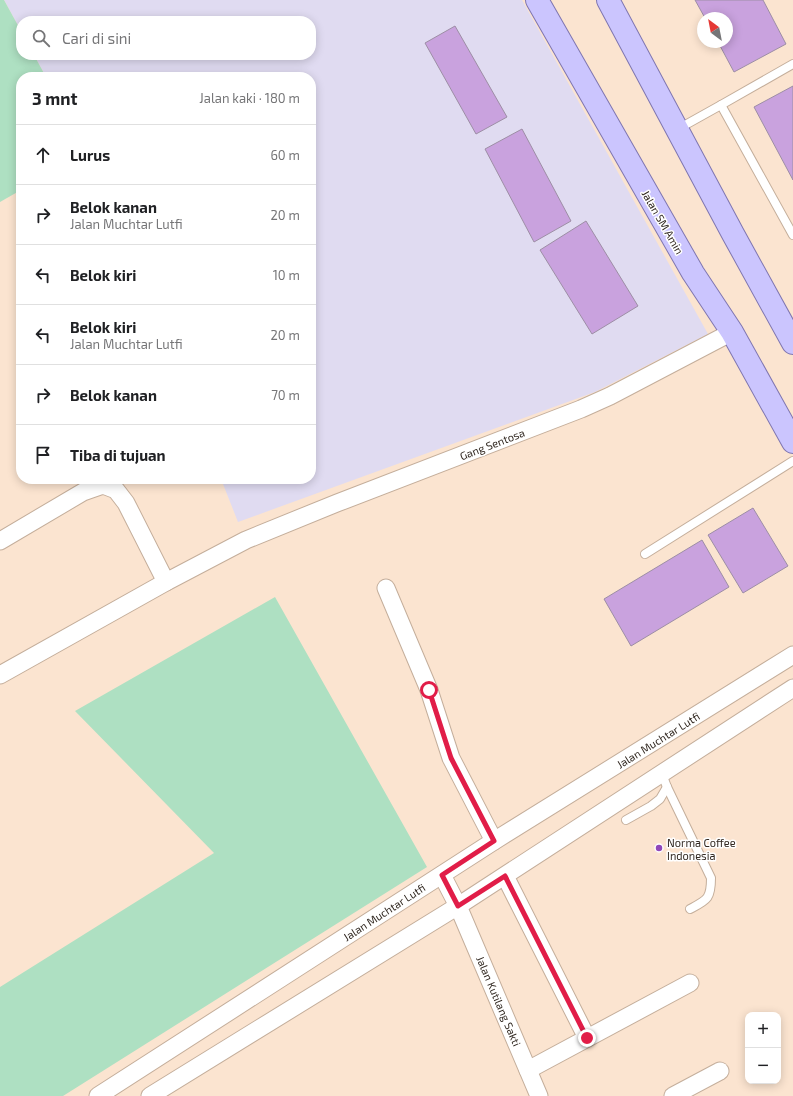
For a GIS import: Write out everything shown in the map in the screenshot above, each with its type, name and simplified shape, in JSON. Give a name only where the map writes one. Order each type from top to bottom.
[{"type":"main road","name":"Jalan SM Amin","points":[[537,0],[693,273],[732,332],[793,442]]},
{"type":"main road","points":[[608,0],[793,343]]},
{"type":"street","name":"Gang Sentosa","points":[[0,675],[166,582],[246,540],[344,500],[581,410],[732,332]]},
{"type":"street","points":[[0,541],[83,492],[103,485],[116,490],[126,503],[166,582]]},
{"type":"street","points":[[386,588],[429,690],[451,758],[494,841]]},
{"type":"street","name":"Jalan Muchtar Lutfi","points":[[98,1096],[494,841],[793,655]]},
{"type":"street","points":[[150,1096],[505,876],[664,780],[793,688]]},
{"type":"street","name":"Jalan Kutilang Sakti","points":[[442,875],[458,906],[539,1096]]},
{"type":"street","points":[[505,876],[587,1038]]},
{"type":"street","points":[[528,1070],[690,983]]},
{"type":"street","points":[[673,1096],[720,1071]]},
{"type":"lane","points":[[677,129],[793,64]]},
{"type":"lane","points":[[721,105],[793,235]]},
{"type":"lane","points":[[645,554],[793,461]]},
{"type":"lane","points":[[626,820],[651,806],[660,799],[664,780]]},
{"type":"lane","points":[[664,780],[711,878],[711,891],[705,900],[690,909]]},
{"type":"shaded area","points":[[4,0],[522,0],[708,334],[595,392],[238,522],[223,484],[316,484],[316,72],[43,72],[37,60],[316,60],[316,16],[16,16],[16,22]]},
{"type":"green space","points":[[0,0],[4,0],[16,22],[16,60],[37,60],[43,72],[16,72],[16,193],[0,202]]},
{"type":"green space","points":[[275,597],[427,867],[63,1096],[0,1096],[0,987],[214,853],[75,711]]},
{"type":"building","points":[[695,0],[763,0],[786,44],[734,72],[721,48],[733,48],[733,12],[702,12]]},
{"type":"building","points":[[455,26],[507,117],[476,134],[425,43]]},
{"type":"building","points":[[793,86],[793,180],[754,107]]},
{"type":"building","points":[[522,129],[571,221],[534,242],[485,149]]},
{"type":"building","points":[[586,221],[638,306],[592,334],[540,250]]},
{"type":"building","points":[[753,508],[788,566],[743,593],[708,535]]},
{"type":"building","points":[[702,540],[729,587],[631,646],[604,599]]},
{"type":"place","name":"Norma Coffee Indonesia","points":[[659,848]]},
{"type":"route","points":[[429,690],[451,758],[494,841],[442,875],[458,906],[505,876],[587,1038]]}]
